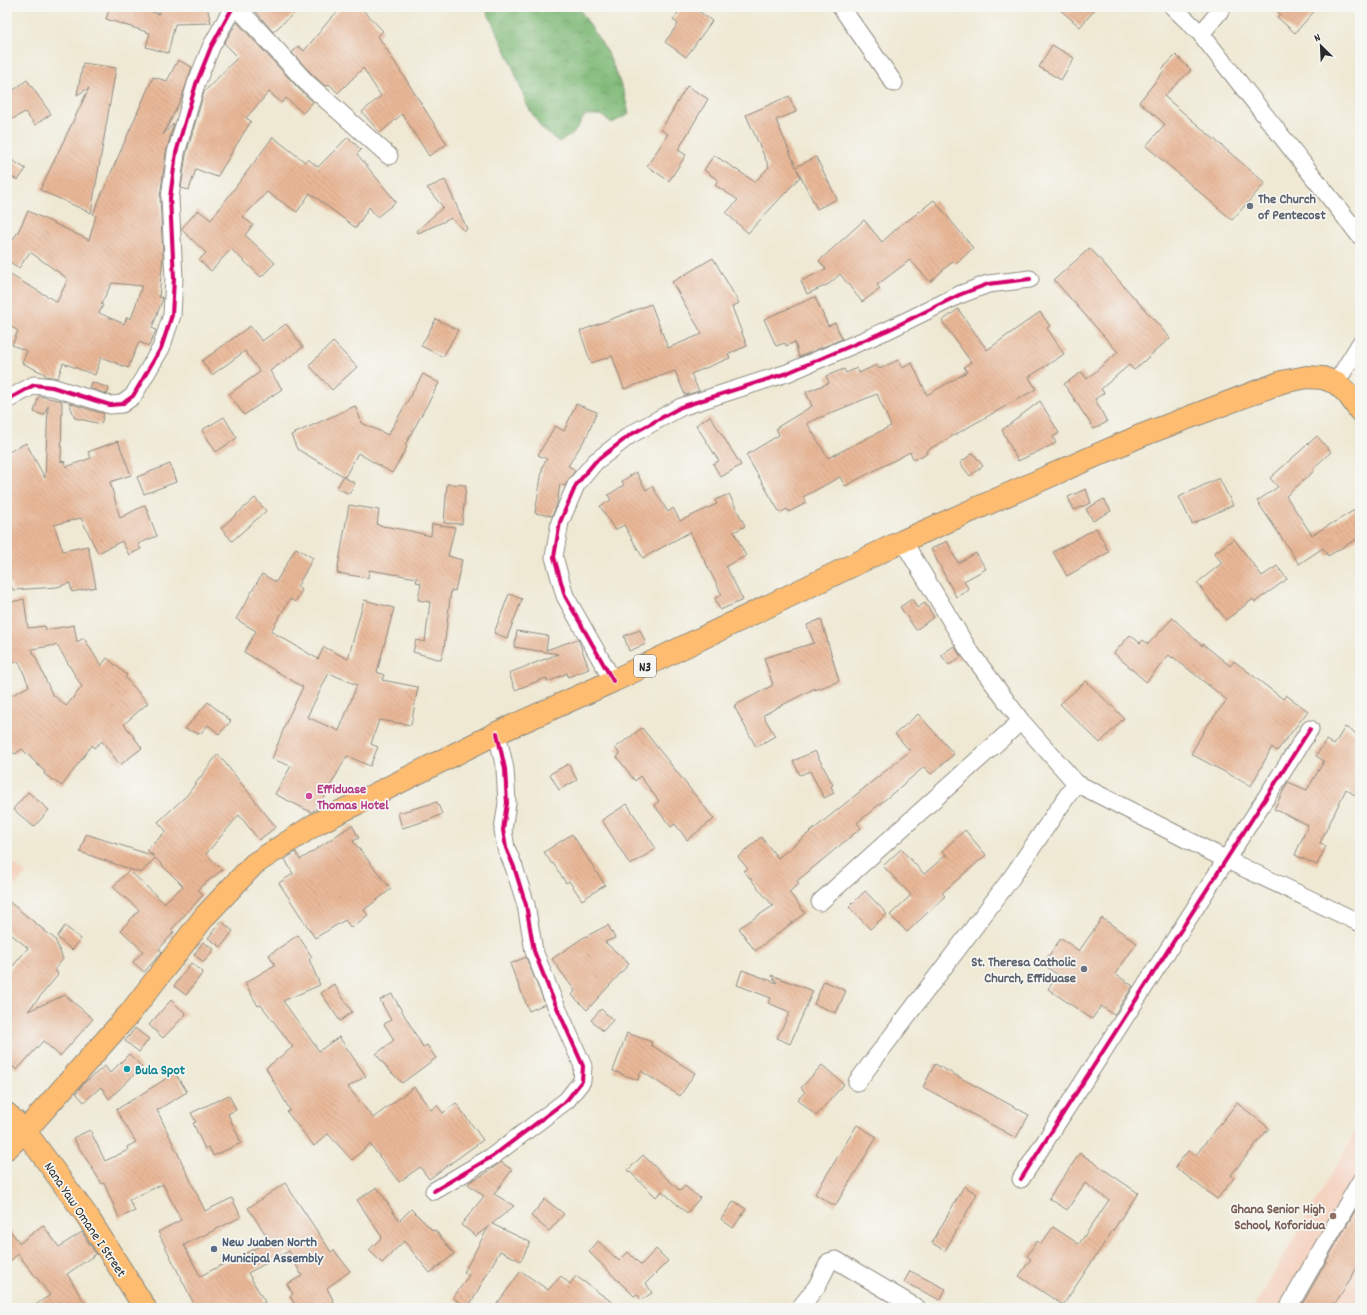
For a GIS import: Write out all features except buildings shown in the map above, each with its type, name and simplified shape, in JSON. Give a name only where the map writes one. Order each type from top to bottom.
[{"type":"main road","name":"N3","points":[[7,1148],[25,1131],[130,1013],[205,916],[254,864],[316,824],[497,733],[613,682],[903,541],[1140,436],[1282,382],[1307,377],[1322,378],[1336,383],[1348,394],[1360,411]]},
{"type":"main road","name":"Nana Yaw Omane I Street","points":[[7,1114],[25,1131],[87,1216],[145,1308]]},
{"type":"street","points":[[7,400],[34,385],[52,387],[110,405],[122,404],[133,396],[161,348],[172,315],[174,278],[170,198],[176,153],[196,84],[211,47],[233,7]]},
{"type":"street","points":[[237,7],[306,82],[389,156]]},
{"type":"street","points":[[841,7],[894,83]]},
{"type":"street","points":[[1174,7],[1201,34],[1360,236]]},
{"type":"street","points":[[1201,34],[1223,7]]},
{"type":"street","points":[[613,682],[565,596],[554,557],[560,522],[576,485],[595,462],[630,435],[681,407],[787,373],[888,330],[958,295],[981,286],[1030,280]]},
{"type":"street","points":[[1336,383],[1360,344]]},
{"type":"street","points":[[903,541],[968,649],[1021,721],[1076,782],[1225,859],[1360,923]]},
{"type":"street","points":[[820,902],[1021,721]]},
{"type":"street","points":[[1021,1179],[1225,859],[1310,729]]},
{"type":"street","points":[[434,1191],[492,1156],[567,1100],[582,1081],[583,1066],[550,994],[534,951],[526,905],[514,867],[506,848],[503,830],[507,803],[505,769],[497,733]]},
{"type":"street","points":[[857,1082],[1008,883],[1076,782]]},
{"type":"street","points":[[1288,1308],[1360,1182]]},
{"type":"street","points":[[800,1308],[817,1286],[829,1262],[836,1260],[917,1308]]},
{"type":"shaded area","points":[[7,858],[26,874],[7,894]]},
{"type":"shaded area","name":"Ghana Senior High School, Koforidua","points":[[1360,1124],[1360,1308],[1254,1308]]},
{"type":"green space","points":[[485,7],[578,7],[608,53],[624,93],[629,114],[612,123],[601,115],[585,115],[574,133],[559,142],[542,129],[527,105],[511,62]]},
{"type":"cycle path","points":[[7,400],[34,385],[52,387],[110,405],[122,404],[133,396],[161,348],[172,315],[174,278],[170,198],[176,153],[196,84],[211,47],[233,7]]},
{"type":"cycle path","points":[[613,681],[565,596],[554,557],[560,522],[576,485],[595,462],[630,435],[681,407],[787,373],[888,330],[959,295],[988,284],[1030,279]]},
{"type":"cycle path","points":[[1021,1179],[1310,729]]},
{"type":"cycle path","points":[[434,1191],[493,1156],[567,1100],[582,1081],[583,1066],[551,994],[534,951],[526,905],[514,867],[506,848],[503,830],[507,803],[505,769],[497,733]]},
{"type":"place","name":"The Church of Pentecost","points":[[1250,206]]},
{"type":"place","name":"Effiduase Thomas Hotel","points":[[309,796]]},
{"type":"place","name":"St. Theresa Catholic Church, Effiduase","points":[[1084,969]]},
{"type":"place","name":"Bula Spot","points":[[127,1069]]},
{"type":"place","name":"Ghana Senior High School, Koforidua","points":[[1333,1216]]},
{"type":"place","name":"New Juaben North Municipal Assembly","points":[[214,1249]]}]
